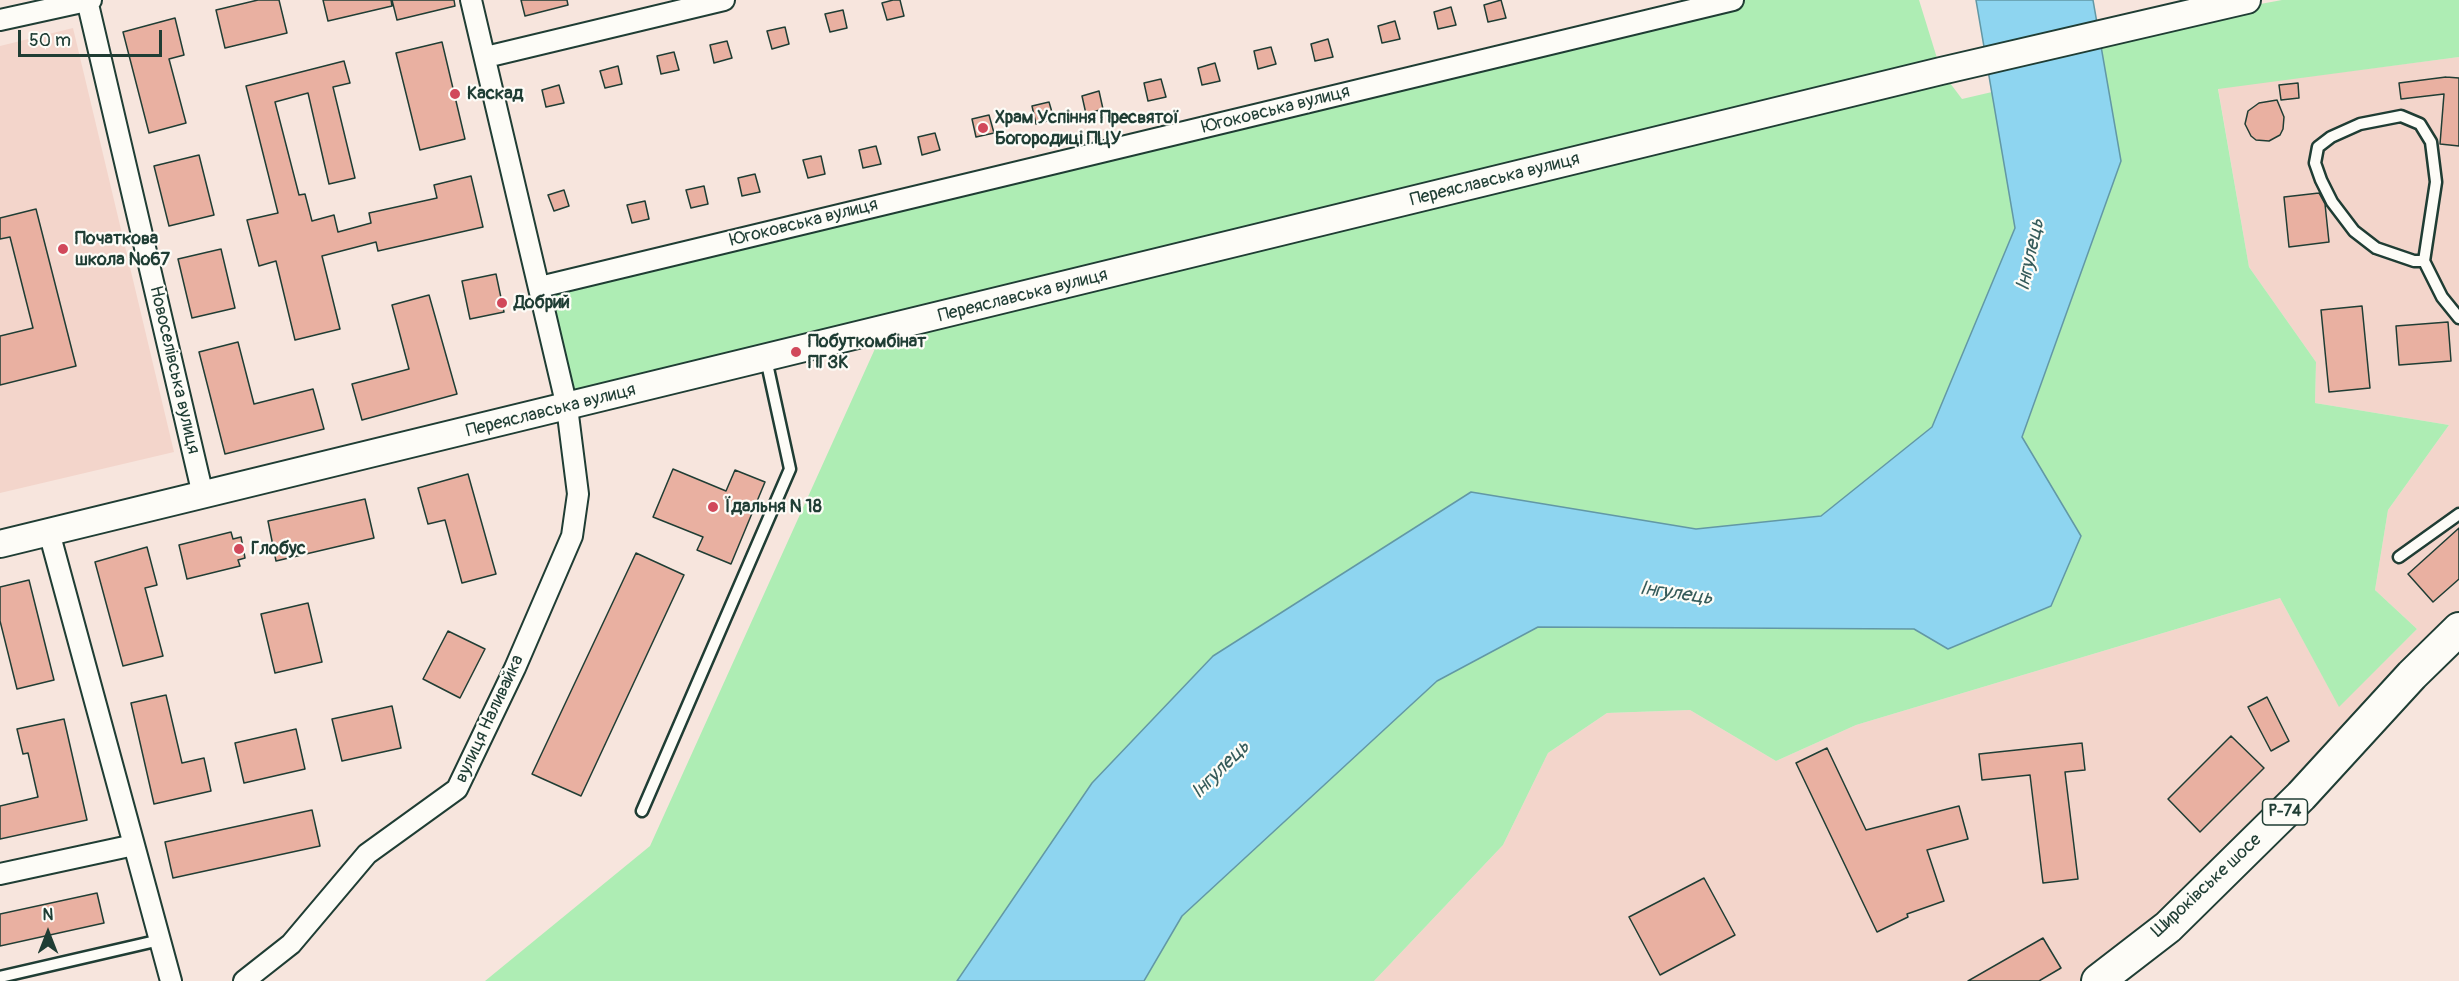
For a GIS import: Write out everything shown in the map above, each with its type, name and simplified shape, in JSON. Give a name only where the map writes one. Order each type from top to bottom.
[{"type":"main road","name":"Широківське шосе","points":[[2098,981],[2176,919],[2301,796],[2412,675],[2459,629]]},
{"type":"street","points":[[0,20],[89,0]]},
{"type":"street","name":"Новоселівська вулиця","points":[[89,0],[203,495]]},
{"type":"street","name":"вулиця Наливайка","points":[[244,981],[291,944],[367,854],[457,789],[515,668],[572,536],[578,494],[567,407],[471,0]]},
{"type":"street","points":[[486,57],[724,0]]},
{"type":"street","name":"Югоковська вулиця","points":[[540,287],[1732,0]]},
{"type":"street","name":"Переяславська вулиця","points":[[0,544],[1941,71],[2247,0]]},
{"type":"street","points":[[49,532],[171,981]]},
{"type":"street","points":[[0,874],[134,845]]},
{"type":"lane","points":[[2424,261],[2414,261],[2376,248],[2354,231],[2332,202],[2321,180],[2315,163],[2318,147],[2331,137],[2360,124],[2401,116],[2420,123],[2431,142],[2436,182],[2424,261],[2442,297],[2459,318]]},
{"type":"lane","points":[[642,811],[790,469],[766,359]]},
{"type":"lane","points":[[2399,557],[2459,514]]},
{"type":"lane","points":[[0,977],[160,940]]},
{"type":"shaded area","name":"Початкова школа №67","points":[[73,28],[174,452],[0,493],[0,46]]},
{"type":"shaded area","points":[[2459,57],[2459,633],[2093,981],[1374,981],[1503,845],[1548,753],[1607,713],[1690,710],[1776,761],[1856,725],[2280,598],[2339,706],[2417,629],[2375,590],[2388,510],[2449,425],[2315,403],[2316,362],[2249,267],[2218,88]]},
{"type":"green space","points":[[1739,0],[1919,0],[1941,71],[1962,99],[1992,92],[2015,228],[1932,427],[1821,516],[1696,529],[1471,492],[1213,656],[1092,783],[957,981],[485,981],[650,846],[883,331],[567,407],[540,287]]},
{"type":"green space","points":[[2282,0],[2459,0],[2459,57],[2218,89],[2249,267],[2316,362],[2315,403],[2449,425],[2388,510],[2375,590],[2417,629],[2339,707],[2280,598],[1856,725],[1776,761],[1690,710],[1607,713],[1548,753],[1503,845],[1374,981],[1144,981],[1182,916],[1437,681],[1538,627],[1914,629],[1948,649],[2081,536],[2022,438],[2121,161],[2098,34]]},
{"type":"water","name":"Інгулець","points":[[1976,0],[2093,0],[2121,161],[2022,437],[2081,536],[2051,606],[1948,649],[1914,629],[1538,627],[1437,681],[1182,916],[1144,981],[957,981],[1092,783],[1213,656],[1471,492],[1696,529],[1821,516],[1932,427],[2015,228]]},
{"type":"building","points":[[258,0],[279,0],[287,33],[225,48],[216,10]]},
{"type":"building","points":[[323,0],[391,0],[392,6],[328,21]]},
{"type":"building","points":[[392,0],[454,0],[455,6],[397,20]]},
{"type":"building","points":[[521,0],[567,0],[568,5],[525,16]]},
{"type":"building","points":[[900,0],[904,16],[887,20],[882,3]]},
{"type":"building","points":[[1501,0],[1506,18],[1488,22],[1484,5]]},
{"type":"building","points":[[1451,7],[1456,25],[1438,29],[1434,12]]},
{"type":"building","points":[[843,10],[847,28],[830,32],[825,14]]},
{"type":"building","points":[[175,18],[184,55],[169,59],[186,123],[149,133],[123,32]]},
{"type":"building","points":[[1395,21],[1400,39],[1382,43],[1378,26]]},
{"type":"building","points":[[785,27],[789,44],[772,49],[767,31]]},
{"type":"building","points":[[1328,39],[1333,57],[1315,61],[1311,44]]},
{"type":"building","points":[[727,41],[732,58],[714,63],[710,45]]},
{"type":"building","points":[[442,42],[465,139],[420,150],[396,53]]},
{"type":"building","points":[[1271,47],[1276,64],[1258,69],[1254,51]]},
{"type":"building","points":[[674,52],[679,70],[661,74],[657,56]]},
{"type":"building","points":[[344,61],[350,83],[333,87],[355,178],[329,184],[308,93],[275,102],[299,195],[305,194],[312,221],[334,215],[338,232],[371,223],[369,213],[437,198],[434,185],[471,176],[483,227],[378,251],[376,242],[322,256],[340,329],[295,340],[276,261],[259,266],[247,220],[278,213],[246,86]]},
{"type":"building","points":[[1215,63],[1220,81],[1202,85],[1198,68]]},
{"type":"building","points":[[618,66],[622,84],[605,88],[600,71]]},
{"type":"building","points":[[2446,77],[2459,78],[2459,146],[2440,144],[2444,94],[2401,99],[2399,83]]},
{"type":"building","points":[[1161,79],[1166,97],[1148,101],[1144,83]]},
{"type":"building","points":[[2298,83],[2299,98],[2281,100],[2279,85]]},
{"type":"building","points":[[559,85],[564,103],[546,107],[542,90]]},
{"type":"building","points":[[1099,91],[1103,109],[1086,114],[1082,96]]},
{"type":"building","points":[[2277,100],[2284,117],[2280,135],[2269,141],[2256,140],[2251,136],[2245,124],[2248,111],[2259,103]]},
{"type":"building","points":[[1049,102],[1054,119],[1036,124],[1032,106]]},
{"type":"building","points":[[989,115],[994,133],[976,137],[972,119]]},
{"type":"building","points":[[935,133],[940,150],[922,155],[918,137]]},
{"type":"building","points":[[876,146],[881,164],[863,168],[859,150]]},
{"type":"building","points":[[199,155],[214,215],[169,226],[154,166]]},
{"type":"building","points":[[821,156],[825,174],[808,178],[803,160]]},
{"type":"building","points":[[755,174],[760,192],[742,196],[738,178]]},
{"type":"building","points":[[704,186],[708,204],[691,208],[686,190]]},
{"type":"building","points":[[564,190],[569,206],[554,211],[548,195]]},
{"type":"building","points":[[2319,193],[2325,204],[2329,242],[2289,247],[2284,197]]},
{"type":"building","points":[[645,201],[649,219],[632,223],[627,205]]},
{"type":"building","points":[[36,209],[76,366],[0,385],[0,336],[33,328],[10,237],[0,239],[0,218]]},
{"type":"building","points":[[221,249],[235,308],[192,318],[178,259]]},
{"type":"building","points":[[496,274],[504,312],[470,319],[462,281]]},
{"type":"building","points":[[429,295],[457,394],[362,420],[352,384],[409,369],[392,305]]},
{"type":"building","points":[[2362,306],[2370,388],[2329,392],[2321,310]]},
{"type":"building","points":[[2448,322],[2451,361],[2399,365],[2396,326]]},
{"type":"building","points":[[238,342],[254,404],[313,389],[324,429],[225,454],[199,352]]},
{"type":"building","points":[[673,469],[726,491],[735,470],[765,482],[731,564],[697,550],[703,537],[653,517]]},
{"type":"building","points":[[468,474],[496,574],[462,583],[445,520],[428,524],[418,488]]},
{"type":"building","points":[[365,499],[374,538],[276,561],[268,521]]},
{"type":"building","points":[[2459,528],[2459,579],[2433,602],[2408,574]]},
{"type":"building","points":[[231,532],[233,539],[241,537],[245,558],[238,560],[240,566],[187,579],[179,545]]},
{"type":"building","points":[[147,547],[157,585],[145,588],[163,656],[123,666],[95,562]]},
{"type":"building","points":[[636,553],[684,575],[581,796],[532,774]]},
{"type":"building","points":[[29,580],[54,680],[17,689],[0,621],[0,587]]},
{"type":"building","points":[[308,603],[322,662],[275,673],[261,614]]},
{"type":"building","points":[[448,631],[485,649],[460,698],[423,679]]},
{"type":"building","points":[[166,695],[182,763],[204,758],[211,791],[154,804],[131,703]]},
{"type":"building","points":[[2267,697],[2289,741],[2271,751],[2248,707]]},
{"type":"building","points":[[392,706],[401,748],[342,761],[332,719]]},
{"type":"building","points":[[64,719],[87,820],[0,839],[0,806],[38,797],[28,753],[23,754],[17,729]]},
{"type":"building","points":[[296,729],[305,769],[244,783],[235,743]]},
{"type":"building","points":[[2231,736],[2264,768],[2200,832],[2168,799]]},
{"type":"building","points":[[2082,743],[2085,770],[2065,772],[2078,879],[2043,883],[2030,775],[1982,780],[1979,754]]},
{"type":"building","points":[[1827,748],[1866,830],[1959,806],[1968,839],[1927,850],[1944,901],[1907,914],[1908,917],[1877,932],[1796,763]]},
{"type":"building","points":[[312,810],[320,846],[173,878],[165,842]]},
{"type":"building","points":[[1704,878],[1735,935],[1660,975],[1629,917]]},
{"type":"building","points":[[97,893],[104,923],[0,946],[0,914]]},
{"type":"building","points":[[2043,938],[2061,968],[2039,981],[1968,981]]},
{"type":"place","name":"Каскад","points":[[455,94]]},
{"type":"place","name":"Храм Успіння Пресвятої Богородиці ПЦУ","points":[[983,128]]},
{"type":"place","name":"Початкова школа №67","points":[[63,249]]},
{"type":"place","name":"Добрий","points":[[502,303]]},
{"type":"place","name":"Побуткомбінат ПГЗК","points":[[796,352]]},
{"type":"place","name":"Їдальня N 18","points":[[713,507]]},
{"type":"place","name":"Глобус","points":[[239,549]]}]
